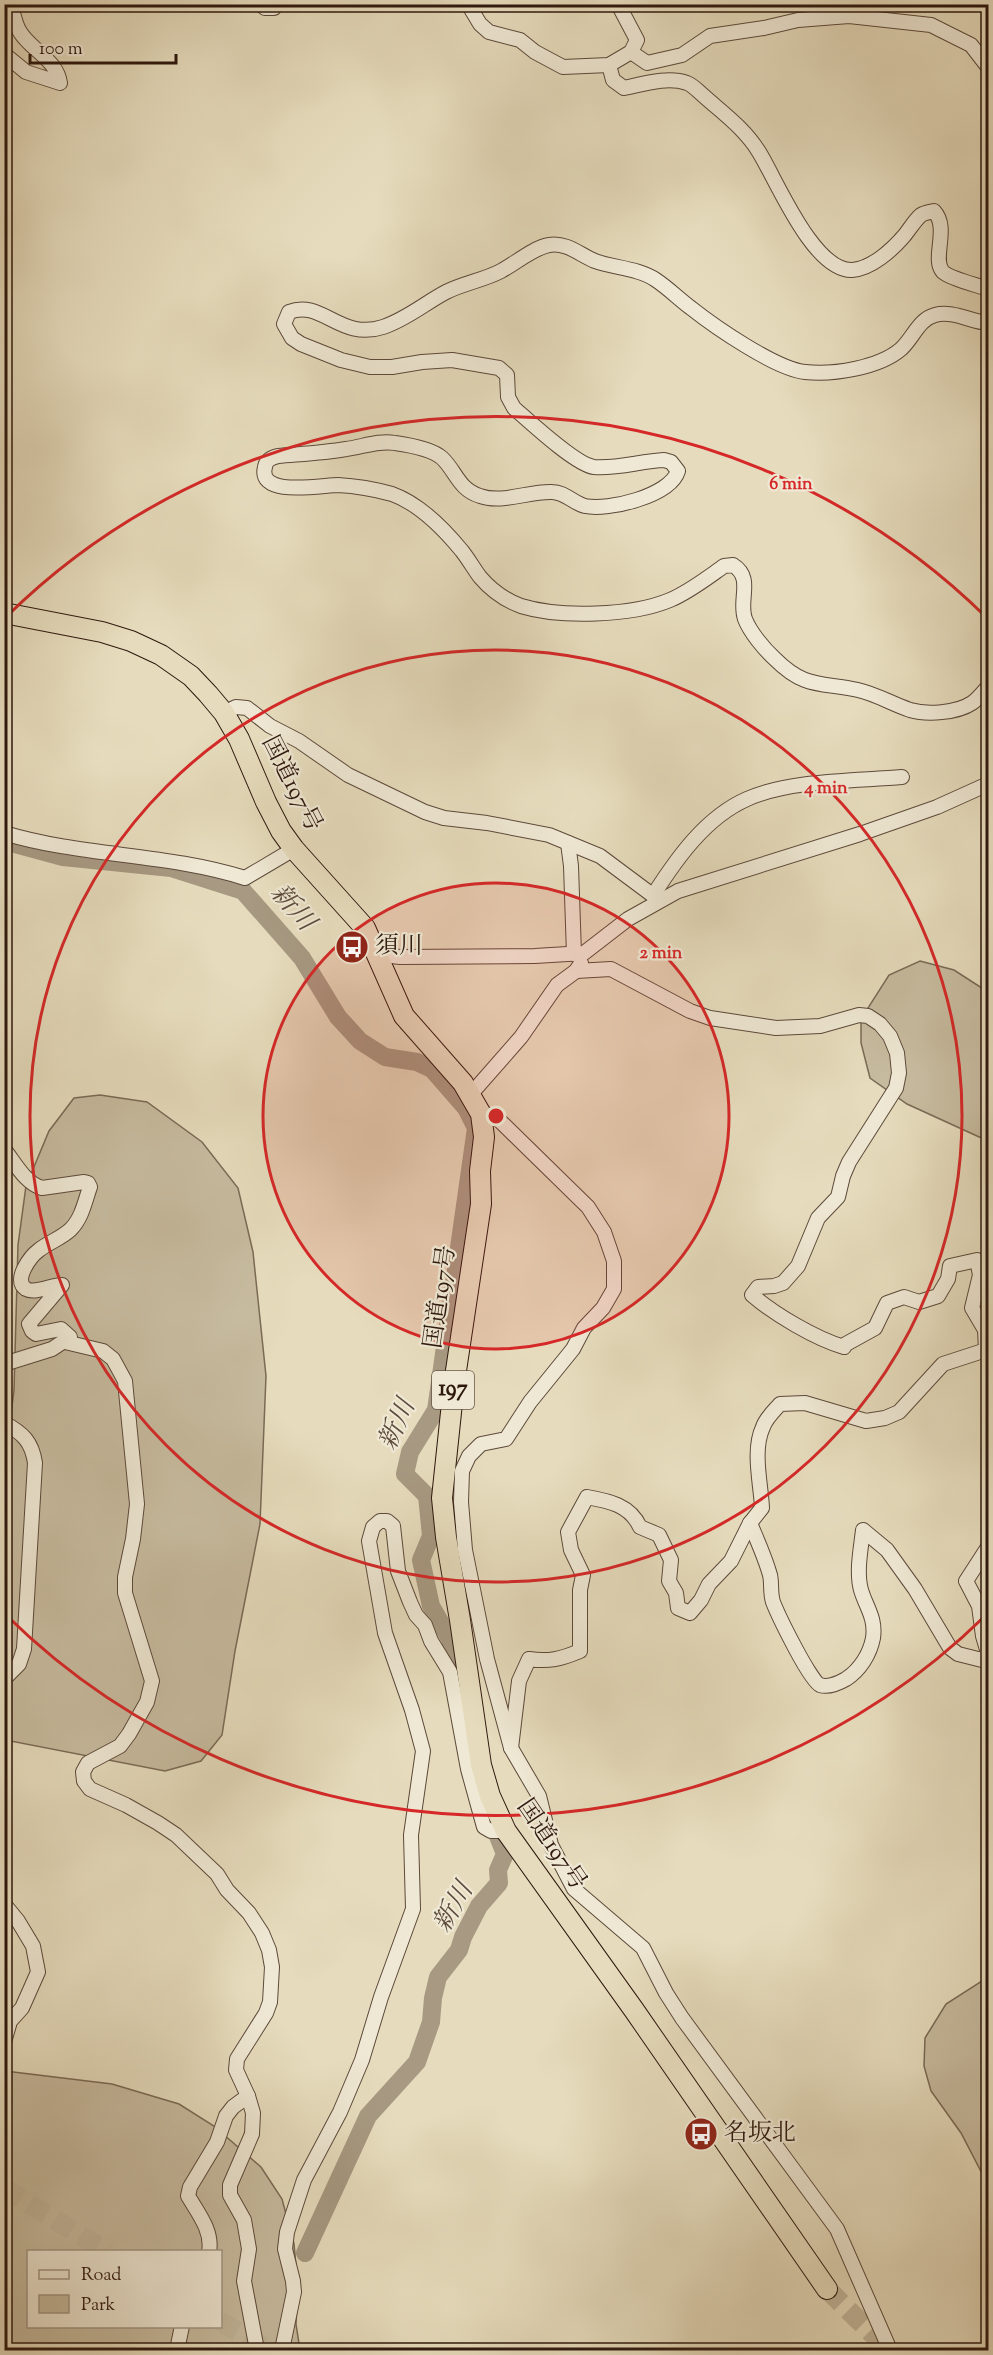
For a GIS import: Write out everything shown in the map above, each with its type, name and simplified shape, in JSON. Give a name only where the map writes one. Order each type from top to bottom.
[{"type":"highway","name":"国道197号","points":[[4,613],[102,632],[151,650],[191,676],[224,713],[239,739],[266,802],[294,849],[365,928],[404,1016],[471,1094],[481,1114],[484,1137],[480,1172],[481,1204],[454,1384],[442,1498],[458,1669],[490,1796],[506,1831],[634,2010],[827,2289]]},
{"type":"street","points":[[4,54],[12,63],[26,72],[60,83],[59,73],[31,47],[18,30],[11,4]]},
{"type":"street","points":[[260,4],[265,8],[274,8],[277,4]]},
{"type":"street","points":[[468,4],[480,24],[489,32],[520,40],[556,64],[577,67],[589,64],[609,65],[631,52],[637,40],[618,4]]},
{"type":"street","points":[[631,52],[647,63],[682,55],[710,36],[798,20],[849,15],[912,21],[936,27],[971,45],[988,68]]},
{"type":"street","points":[[609,65],[613,80],[624,88],[663,80],[688,83],[735,123],[747,134],[760,153],[782,198],[799,226],[820,251],[837,265],[849,270],[861,269],[877,260],[902,239],[922,214],[934,211],[939,216],[941,226],[939,264],[942,271],[949,276],[988,288]]},
{"type":"street","points":[[988,323],[957,315],[938,314],[923,321],[901,349],[872,365],[844,370],[806,372],[780,363],[754,349],[693,310],[654,279],[593,260],[562,245],[544,246],[488,278],[445,292],[411,314],[382,327],[364,331],[354,330],[303,308],[289,312],[284,324],[292,338],[302,344],[341,360],[370,367],[392,367],[452,360],[499,368],[507,375],[508,397],[514,408],[580,462],[595,467],[607,467],[664,460],[676,466],[678,471],[676,478],[670,484],[634,500],[596,507],[579,504],[555,492],[490,498],[474,494],[460,483],[447,463],[436,454],[386,442],[278,456],[265,464],[264,470],[266,478],[282,487],[348,486],[384,492],[408,501],[445,532],[488,585],[498,594],[522,606],[555,612],[605,612],[636,609],[670,600],[724,566],[733,564],[744,575],[743,605],[746,621],[774,659],[804,681],[868,693],[912,711],[924,712],[966,706],[988,687]]},
{"type":"street","points":[[224,713],[236,707],[247,708],[270,726],[298,741],[348,775],[425,812],[444,818],[487,823],[549,835],[600,856],[657,897]]},
{"type":"street","points":[[375,954],[400,957],[579,953],[657,897],[692,842],[708,825],[745,800],[766,791],[799,786],[902,777]]},
{"type":"street","points":[[657,897],[937,807],[988,784]]},
{"type":"street","points":[[4,833],[95,852],[162,859],[245,878],[294,849]]},
{"type":"street","points":[[471,1094],[521,1037],[557,985],[576,971],[583,961],[579,953],[568,843]]},
{"type":"street","points":[[511,1748],[519,1681],[529,1659],[559,1660],[580,1651],[580,1590],[583,1575],[571,1550],[568,1532],[587,1497],[613,1502],[635,1515],[640,1527],[659,1535],[670,1560],[669,1581],[676,1593],[678,1608],[690,1613],[701,1600],[709,1584],[731,1561],[750,1523],[762,1508],[758,1458],[761,1432],[764,1424],[780,1404],[805,1403],[866,1421],[885,1418],[899,1412],[943,1364],[986,1350],[985,1330],[972,1308],[980,1275],[977,1260],[950,1266],[948,1279],[938,1296],[919,1302],[904,1297],[887,1303],[875,1328],[844,1347],[771,1310],[752,1295],[758,1287],[774,1286],[788,1279],[798,1266],[818,1218],[838,1197],[849,1162],[896,1088],[899,1073],[897,1053],[890,1036],[880,1024],[868,1016],[859,1015],[820,1026],[776,1028],[710,1018],[690,1011],[611,969],[576,971]]},
{"type":"street","points":[[481,1114],[499,1120],[588,1207],[604,1232],[614,1260],[614,1289],[603,1308],[584,1328],[573,1349],[530,1402],[506,1438],[481,1444],[469,1456],[462,1471],[461,1502],[465,1550],[487,1659],[511,1748],[540,1796],[551,1845],[574,1888],[643,1948],[666,1993],[682,2018],[837,2229],[890,2350]]},
{"type":"street","points":[[4,1149],[27,1179],[36,1186],[42,1188],[84,1182],[90,1187],[79,1217],[71,1228],[37,1251],[21,1277],[21,1284],[25,1289],[32,1291],[62,1285],[29,1324],[36,1334],[61,1329],[70,1337],[52,1349],[4,1364]]},
{"type":"street","points":[[65,1342],[103,1352],[113,1359],[125,1381],[137,1504],[133,1539],[124,1577],[125,1593],[152,1681],[147,1702],[129,1734],[120,1746],[88,1763],[83,1772],[84,1781],[90,1789],[134,1810],[176,1835],[217,1874],[227,1890],[249,1913],[262,1933],[269,1950],[272,1967],[270,2002],[266,2013],[237,2059],[236,2070],[253,2113],[252,2134],[230,2185],[230,2194],[244,2220],[249,2248],[244,2281],[257,2350]]},
{"type":"street","points":[[4,1423],[19,1430],[30,1441],[35,1463],[24,1649],[19,1664],[4,1679]]},
{"type":"street","points":[[282,2350],[294,2292],[285,2249],[290,2223],[304,2180],[340,2112],[362,2060],[381,1997],[413,1909],[411,1835],[423,1751],[412,1710],[385,1633],[372,1571],[369,1541],[373,1527],[380,1521],[387,1521],[393,1526],[398,1571],[416,1616],[425,1625],[430,1641],[458,1669]]},
{"type":"street","points":[[750,1523],[766,1561],[771,1579],[772,1599],[800,1656],[817,1683],[823,1686],[838,1684],[852,1675],[861,1666],[873,1640],[872,1617],[861,1589],[860,1556],[863,1530],[887,1550],[915,1589],[950,1648],[958,1654],[982,1660],[988,1653],[979,1606],[966,1581],[988,1547]]},
{"type":"street","points":[[4,1904],[18,1920],[33,1946],[38,1972],[22,2008],[7,2026],[4,2042]]},
{"type":"street","points":[[209,2250],[208,2232],[188,2196],[190,2187],[217,2142],[226,2116],[233,2107],[248,2096]]},
{"type":"street","points":[[177,2350],[182,2328]]},
{"type":"green space","points":[[920,961],[954,970],[988,992],[988,1141],[907,1104],[870,1078],[861,1043],[861,1019],[889,975]]},
{"type":"green space","points":[[100,1095],[147,1102],[202,1142],[238,1188],[253,1252],[266,1376],[260,1524],[235,1651],[222,1735],[201,1761],[165,1771],[5,1740],[4,1471],[14,1390],[18,1245],[26,1186],[49,1131],[74,1098]]},
{"type":"green space","points":[[988,1977],[988,2185],[961,2133],[931,2091],[924,2066],[925,2038],[946,2004]]},
{"type":"green space","points":[[5,2071],[112,2084],[179,2104],[214,2126],[261,2167],[282,2199],[294,2244],[298,2287],[296,2324],[300,2350],[5,2350]]},
{"type":"waterway","name":"新川","points":[[4,841],[63,857],[171,868],[243,891],[302,958],[338,1017],[360,1041],[385,1057],[417,1062],[432,1069],[466,1108],[476,1128],[436,1410],[410,1452],[405,1474],[427,1496],[431,1536],[421,1560],[431,1606],[450,1639],[460,1690]]},
{"type":"waterway","name":"新川","points":[[305,2253],[368,2116],[417,2062],[431,2022],[438,1977],[459,1950],[479,1906],[499,1883],[498,1870],[505,1854],[490,1816]]},
{"type":"tunnel","points":[[4,2188],[104,2250]]},
{"type":"tunnel","points":[[827,2289],[889,2350]]},
{"type":"tunnel","points":[[222,2322],[268,2350]]},
{"type":"place","name":"須川","points":[[352,947]]},
{"type":"place","name":"名坂北","points":[[701,2134]]}]
